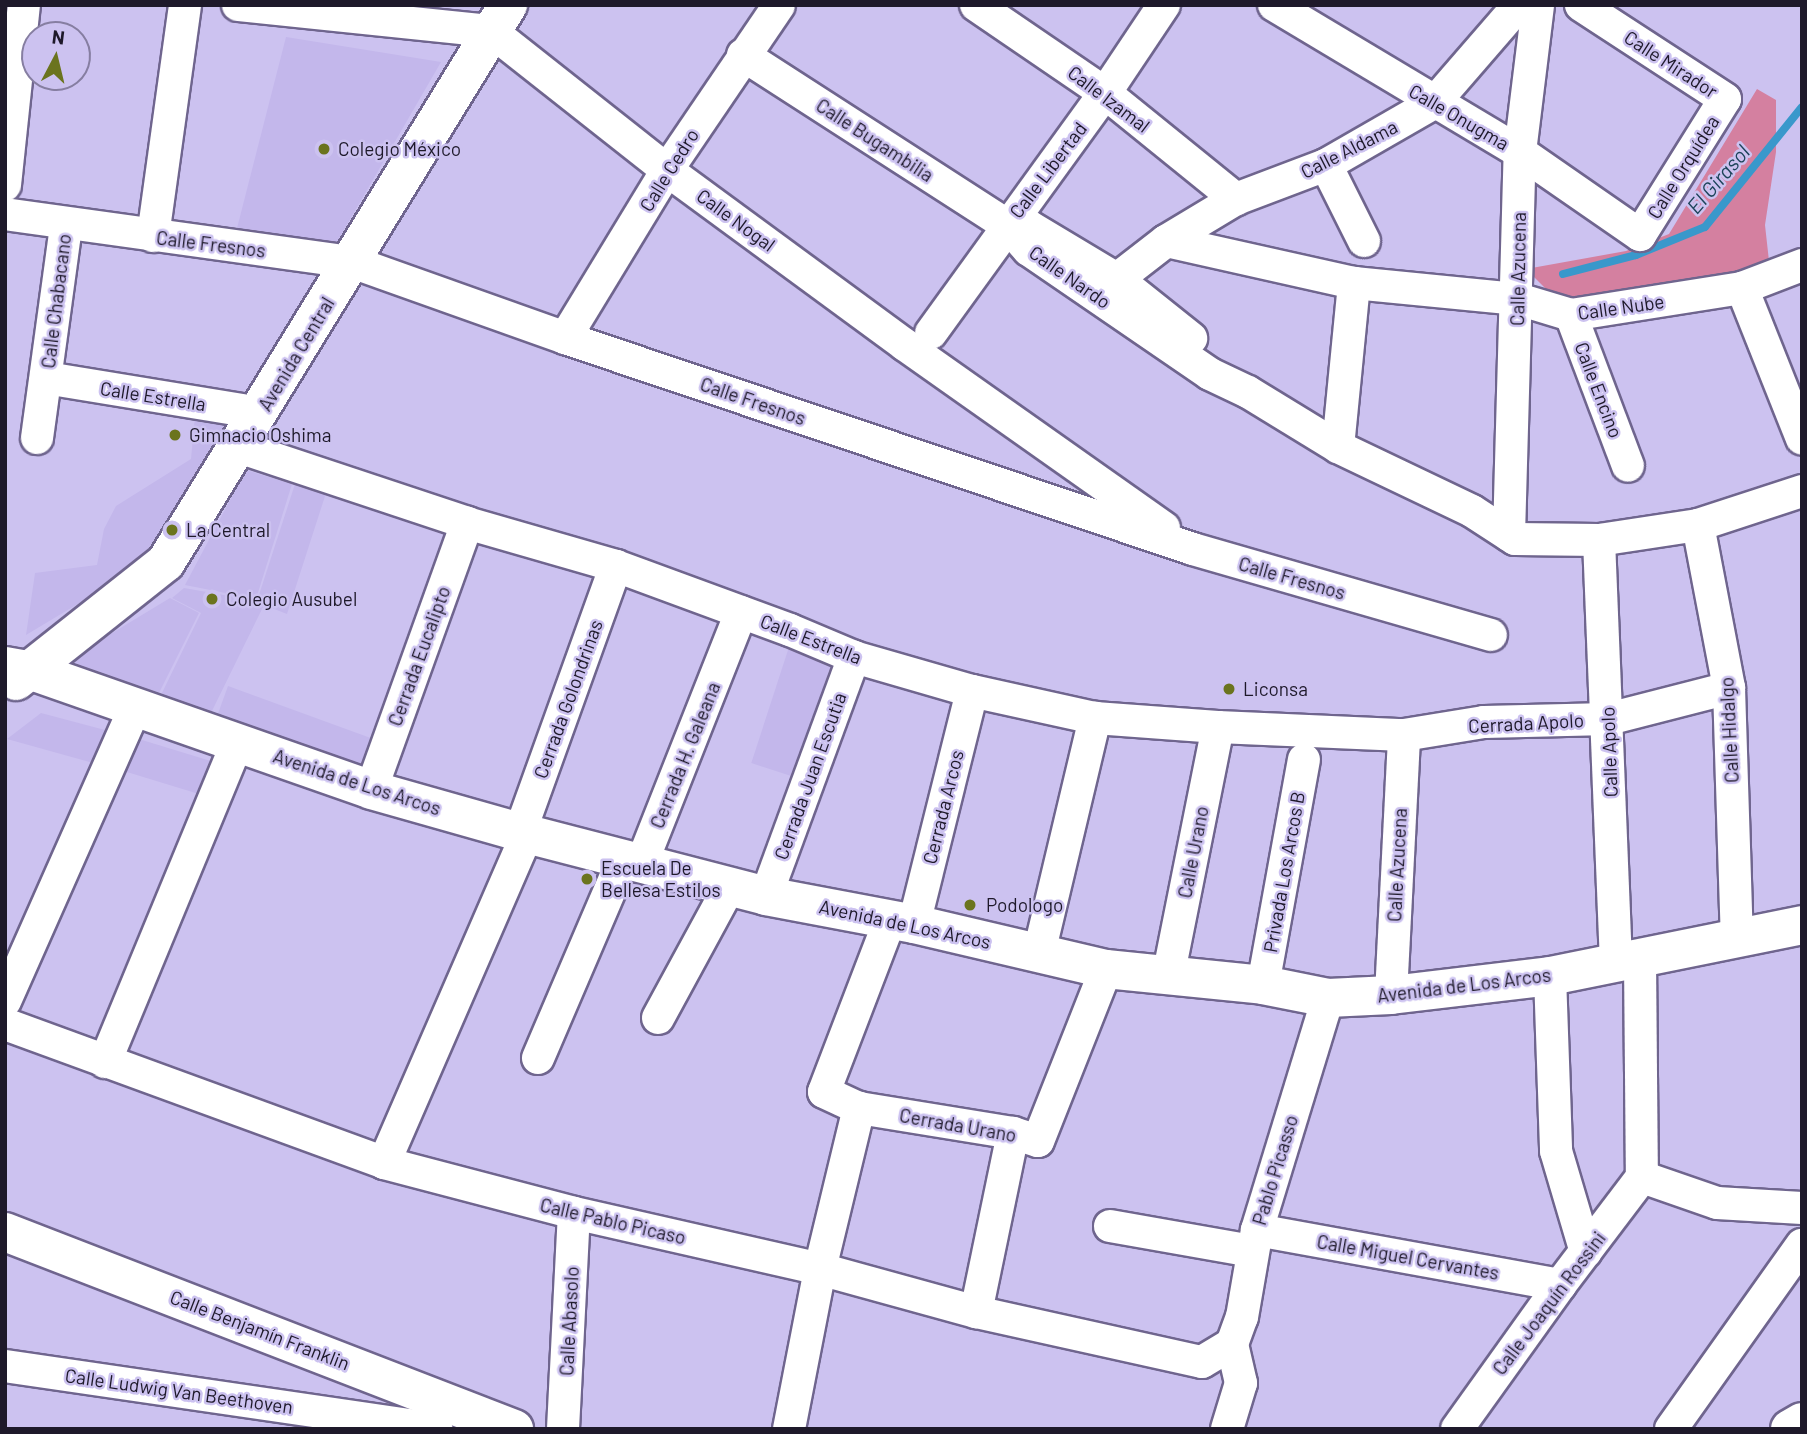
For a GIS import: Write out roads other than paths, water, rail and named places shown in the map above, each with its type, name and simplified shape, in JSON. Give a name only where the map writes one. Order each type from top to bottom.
[{"type":"main road","name":"Avenida Central","points":[[14,675],[166,562],[260,413],[499,18]]},
{"type":"main road","name":"Avenida de Los Arcos","points":[[14,675],[135,707],[372,790],[632,863],[766,896],[902,922],[1106,969],[1264,985],[1328,998],[1391,995],[1550,976],[1802,925]]},
{"type":"main road","name":"Calle Benjamín Franklin","points":[[5,1232],[514,1429]]},
{"type":"main road","points":[[1790,1429],[1802,1422]]},
{"type":"street","points":[[5,185],[24,5]]},
{"type":"street","points":[[153,236],[186,5]]},
{"type":"street","points":[[238,5],[499,18]]},
{"type":"street","name":"Calle Cedro","points":[[565,338],[667,170],[779,5]]},
{"type":"street","name":"Calle Izamal","points":[[976,5],[1105,93],[1236,199]]},
{"type":"street","name":"Calle Libertad","points":[[931,333],[1105,93],[1164,5]]},
{"type":"street","name":"Calle Onugma","points":[[1274,5],[1520,152],[1640,235]]},
{"type":"street","name":"Calle Aldama","points":[[1117,279],[1166,241],[1236,199],[1325,165],[1434,103],[1519,5]]},
{"type":"street","name":"Calle Azucena","points":[[1512,537],[1520,152],[1538,5]]},
{"type":"street","name":"Calle Mirador","points":[[1581,5],[1725,99]]},
{"type":"street","name":"Calle Nogal","points":[[499,18],[667,170],[905,345],[1193,549]]},
{"type":"street","name":"Calle Bugambilia","points":[[743,55],[1007,225]]},
{"type":"street","name":"Calle Orquídea","points":[[1640,235],[1725,99]]},
{"type":"street","points":[[1325,165],[1364,241]]},
{"type":"street","name":"Calle Fresnos","points":[[5,214],[65,225],[352,262],[565,338],[1193,549],[1491,635]]},
{"type":"street","name":"Calle Chabacano","points":[[37,438],[65,225]]},
{"type":"street","name":"Calle Nardo","points":[[1007,225],[1030,227],[1117,279],[1224,364],[1248,392]]},
{"type":"street","name":"Calle Nardo","points":[[1007,225],[1029,250],[1210,374],[1248,392],[1338,447],[1472,511],[1512,537]]},
{"type":"street","name":"Calle Nube","points":[[1166,241],[1354,283],[1517,299],[1571,315],[1742,288],[1802,265]]},
{"type":"street","points":[[1338,447],[1354,283]]},
{"type":"street","points":[[1742,288],[1802,439]]},
{"type":"street","name":"Calle Encino","points":[[1571,315],[1628,466]]},
{"type":"street","name":"Calle Estrella","points":[[46,378],[260,413]]},
{"type":"street","name":"Calle Estrella","points":[[239,447],[467,523],[616,566],[854,657],[972,691],[1095,718],[1217,727],[1404,735]]},
{"type":"street","points":[[1512,537],[1600,540],[1698,526],[1802,491]]},
{"type":"street","name":"Cerrada Eucalipto","points":[[372,790],[467,523]]},
{"type":"street","name":"Calle Hidalgo","points":[[1698,526],[1729,688],[1737,937]]},
{"type":"street","name":"Calle Apolo","points":[[1600,540],[1608,719],[1628,961]]},
{"type":"street","name":"Cerrada Golondrinas","points":[[384,1163],[524,833],[616,566]]},
{"type":"street","name":"Cerrada H. Galeana","points":[[538,1058],[632,863],[741,612]]},
{"type":"street","name":"Cerrada Juan Escutia","points":[[766,896],[854,657]]},
{"type":"street","name":"Cerrada Apolo","points":[[1404,735],[1484,722],[1608,719],[1729,688]]},
{"type":"street","name":"Cerrada Arcos","points":[[824,1093],[902,922],[972,691]]},
{"type":"street","points":[[5,1001],[135,707]]},
{"type":"street","points":[[1039,953],[1095,718]]},
{"type":"street","name":"Calle Urano","points":[[1168,977],[1217,727]]},
{"type":"street","name":"Calle Azucena","points":[[1391,995],[1404,735]]},
{"type":"street","points":[[105,1062],[237,744]]},
{"type":"street","name":"Privada Los Arcos B","points":[[1264,985],[1304,760]]},
{"type":"street","points":[[658,1018],[729,887]]},
{"type":"street","points":[[1628,961],[1643,1177],[1717,1203],[1802,1208]]},
{"type":"street","name":"Cerrada Urano","points":[[824,1093],[859,1108],[1026,1137],[1106,969]]},
{"type":"street","points":[[1550,976],[1556,1151],[1586,1252]]},
{"type":"street","name":"Pablo Picasso","points":[[1231,1344],[1242,1317],[1254,1240],[1328,998]]},
{"type":"street","name":"Calle Pablo Picaso","points":[[5,1024],[384,1163],[574,1213],[820,1269],[976,1312],[1202,1362],[1231,1344]]},
{"type":"street","points":[[789,1429],[820,1269],[859,1108]]},
{"type":"street","points":[[976,1312],[1026,1137]]},
{"type":"street","name":"Calle Joaquín Rossini","points":[[1457,1429],[1560,1285],[1643,1177]]},
{"type":"street","name":"Calle Abasolo","points":[[563,1429],[574,1213]]},
{"type":"street","name":"Calle Miguel Cervantes","points":[[1110,1226],[1254,1240],[1560,1285]]},
{"type":"street","points":[[1671,1429],[1802,1245]]},
{"type":"street","points":[[1231,1344],[1241,1383],[1236,1427]]},
{"type":"street","name":"Calle Ludwig Van Beethoven","points":[[5,1366],[436,1429]]},
{"type":"waterway","name":"El Girasol","points":[[1563,274],[1636,255],[1705,227],[1802,107]]},
{"type":"place","name":"Colegio México","points":[[324,149]]},
{"type":"place","name":"Gimnacio Oshima","points":[[175,435]]},
{"type":"place","name":"La Central","points":[[172,530]]},
{"type":"place","name":"Colegio Ausubel","points":[[212,599]]},
{"type":"place","name":"Liconsa","points":[[1229,689]]},
{"type":"place","name":"Escuela De Bellesa Estilos","points":[[587,879]]},
{"type":"place","name":"Podologo","points":[[970,905]]}]
